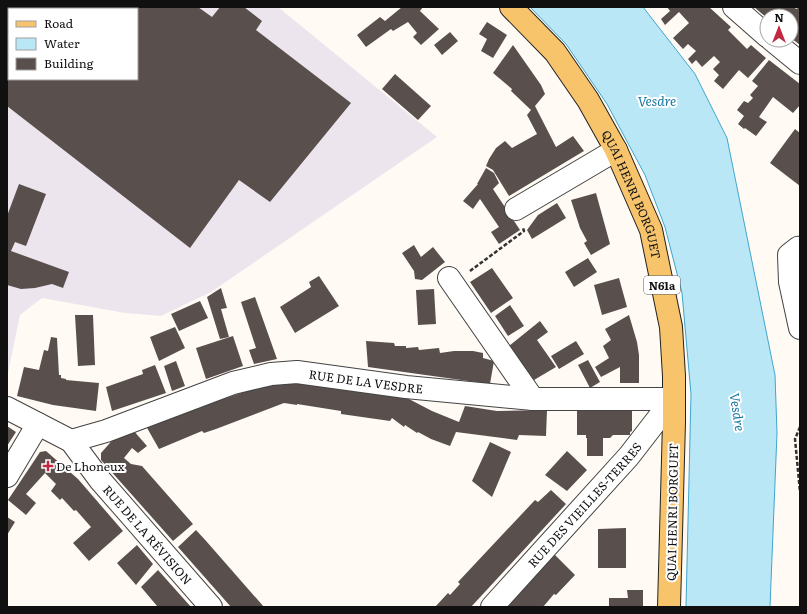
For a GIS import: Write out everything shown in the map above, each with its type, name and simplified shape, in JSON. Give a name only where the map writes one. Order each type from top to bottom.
[{"type":"main road","name":"QUAI HENRI BORGUET","points":[[511,7],[555,52],[588,100],[616,150],[651,230],[671,327],[674,376],[669,607]]},
{"type":"street","points":[[734,7],[759,29]]},
{"type":"street","points":[[782,48],[800,63]]},
{"type":"street","points":[[516,209],[616,150]]},
{"type":"street","points":[[800,249],[798,248],[789,255],[790,282],[800,328]]},
{"type":"street","points":[[451,282],[533,399]]},
{"type":"street","name":"RUE DE LA VESDRE","points":[[71,441],[106,430],[233,384],[271,374],[297,372],[406,386],[533,399],[673,399]]},
{"type":"street","name":"RUE DES VIEILLES-TERRES","points":[[492,607],[630,456],[673,399]]},
{"type":"street","name":"RUE DE LA RÉVISION","points":[[7,408],[71,441],[100,480],[211,607]]},
{"type":"street","points":[[7,476],[38,424]]},
{"type":"path","points":[[451,282],[461,277],[524,231],[516,209]]},
{"type":"path","points":[[800,427],[795,439],[800,492]]},
{"type":"shaded area","points":[[7,7],[278,7],[437,137],[211,292],[161,316],[125,313],[42,298],[20,315],[7,378]]},
{"type":"water","name":"Vesdre","points":[[530,7],[643,7],[695,74],[727,138],[775,375],[777,433],[770,607],[686,607],[691,394],[682,293],[665,227],[645,175],[607,104],[566,44]]},
{"type":"building","points":[[7,7],[198,7],[212,17],[220,7],[244,7],[262,21],[256,30],[351,103],[270,202],[239,180],[190,248],[7,106]]},
{"type":"building","points":[[402,7],[423,7],[420,11],[439,29],[421,45],[413,37],[417,33],[408,22],[393,31],[391,29],[366,47],[357,35],[380,17],[385,21]]},
{"type":"building","points":[[667,7],[709,7],[731,27],[728,30],[747,49],[751,45],[766,58],[748,78],[739,70],[723,89],[714,81],[719,75],[713,69],[720,62],[714,56],[702,67],[696,60],[692,64],[688,59],[696,51],[688,44],[683,49],[673,38],[689,23],[679,12],[665,25],[661,19],[670,11]]},
{"type":"building","points":[[754,7],[795,8],[759,8],[759,11]]},
{"type":"building","points":[[800,7],[800,45],[798,8]]},
{"type":"building","points":[[487,22],[507,35],[493,58],[481,51],[487,39],[479,34]]},
{"type":"building","points":[[450,32],[458,41],[442,55],[434,45]]},
{"type":"building","points":[[513,45],[541,85],[545,94],[535,106],[556,147],[573,136],[584,151],[509,196],[493,170],[486,166],[489,159],[496,148],[505,141],[512,148],[537,134],[527,115],[531,110],[511,91],[512,89],[493,73]]},
{"type":"building","points":[[769,60],[800,84],[800,105],[793,113],[773,97],[759,117],[767,122],[756,136],[738,124],[744,116],[737,110],[744,101],[748,103],[753,98],[750,95],[758,86],[752,81]]},
{"type":"building","points":[[395,74],[431,106],[418,120],[382,89]]},
{"type":"building","points":[[795,129],[800,133],[800,186],[770,163]]},
{"type":"building","points":[[486,168],[494,173],[499,183],[493,189],[520,230],[499,244],[491,232],[499,227],[480,199],[473,209],[463,201],[478,184]]},
{"type":"building","points":[[19,184],[46,194],[26,246],[15,242],[11,251],[69,272],[63,288],[52,284],[35,288],[21,289],[7,285],[7,216]]},
{"type":"building","points":[[596,193],[610,244],[591,255],[584,243],[587,241],[580,228],[571,200]]},
{"type":"building","points":[[557,203],[566,218],[532,239],[527,230],[538,215]]},
{"type":"building","points":[[414,245],[421,257],[433,247],[445,262],[422,280],[415,279],[414,271],[402,253]]},
{"type":"building","points":[[588,258],[597,272],[574,287],[565,272]]},
{"type":"building","points":[[492,268],[513,298],[491,313],[470,282]]},
{"type":"building","points":[[319,276],[339,306],[295,333],[280,307],[311,287],[309,282]]},
{"type":"building","points":[[619,278],[627,307],[602,315],[594,285]]},
{"type":"building","points":[[221,288],[227,308],[221,309],[229,337],[220,339],[207,297]]},
{"type":"building","points":[[434,289],[436,324],[418,325],[416,290]]},
{"type":"building","points":[[255,297],[277,359],[254,364],[249,350],[256,348],[241,302]]},
{"type":"building","points":[[200,301],[208,318],[179,331],[171,314]]},
{"type":"building","points":[[510,305],[524,326],[508,336],[495,316]]},
{"type":"building","points":[[75,315],[93,315],[95,365],[78,366]]},
{"type":"building","points":[[629,315],[637,342],[639,355],[639,383],[620,383],[620,367],[601,377],[595,367],[609,358],[603,346],[611,340],[605,329]]},
{"type":"building","points":[[540,321],[548,332],[537,340],[556,367],[534,380],[509,346]]},
{"type":"building","points":[[175,327],[185,348],[159,361],[150,337]]},
{"type":"building","points":[[233,336],[243,366],[206,379],[196,348]]},
{"type":"building","points":[[51,337],[57,338],[59,375],[61,375],[61,378],[66,380],[99,383],[96,411],[53,405],[17,396],[24,367],[39,370],[44,350],[48,351]]},
{"type":"building","points":[[366,341],[394,343],[395,346],[406,346],[406,348],[418,347],[419,350],[439,348],[440,353],[473,351],[483,353],[483,358],[494,361],[490,384],[368,367]]},
{"type":"building","points":[[576,341],[584,354],[559,369],[551,356]]},
{"type":"building","points":[[588,360],[600,382],[590,388],[578,365]]},
{"type":"building","points":[[176,361],[185,386],[172,391],[164,366]]},
{"type":"building","points":[[155,365],[166,393],[112,411],[106,387],[143,374],[142,370]]},
{"type":"building","points":[[300,382],[407,398],[432,411],[459,422],[465,406],[497,411],[547,410],[546,436],[519,435],[517,440],[456,432],[450,446],[431,439],[418,432],[417,433],[405,425],[404,427],[392,418],[390,421],[341,414],[341,411],[284,403],[216,429],[204,433],[202,431],[159,449],[146,426],[259,387]]},
{"type":"building","points":[[577,411],[632,411],[632,431],[630,432],[630,435],[613,435],[610,438],[603,438],[603,456],[587,456],[586,435],[577,435]]},
{"type":"building","points":[[7,426],[16,432],[7,446]]},
{"type":"building","points":[[133,430],[147,446],[138,453],[132,448],[124,458],[131,464],[142,466],[193,524],[173,541],[101,460],[101,453],[117,435]]},
{"type":"building","points":[[490,442],[511,452],[492,497],[472,481]]},
{"type":"building","points":[[46,451],[78,479],[123,531],[89,561],[73,543],[91,527],[76,510],[74,511],[62,498],[60,500],[51,491],[56,484],[45,473],[26,494],[36,503],[26,515],[8,500],[40,452]]},
{"type":"building","points":[[567,451],[587,470],[567,491],[545,475]]},
{"type":"building","points":[[551,490],[566,504],[471,607],[435,607],[448,593],[450,595],[460,584],[458,582],[535,500],[538,502]]},
{"type":"building","points":[[7,517],[15,522],[7,535]]},
{"type":"building","points":[[626,528],[626,568],[598,568],[598,529]]},
{"type":"building","points":[[196,530],[264,607],[231,607],[208,581],[178,547]]},
{"type":"building","points":[[137,545],[153,564],[136,585],[117,563]]},
{"type":"building","points":[[554,554],[575,575],[556,595],[554,594],[543,607],[504,607]]},
{"type":"building","points":[[158,570],[191,607],[157,606],[141,587]]},
{"type":"building","points":[[627,590],[643,590],[643,607],[609,607],[609,598],[628,598]]},
{"type":"place","name":"De Lhoneux","points":[[48,466]]}]
